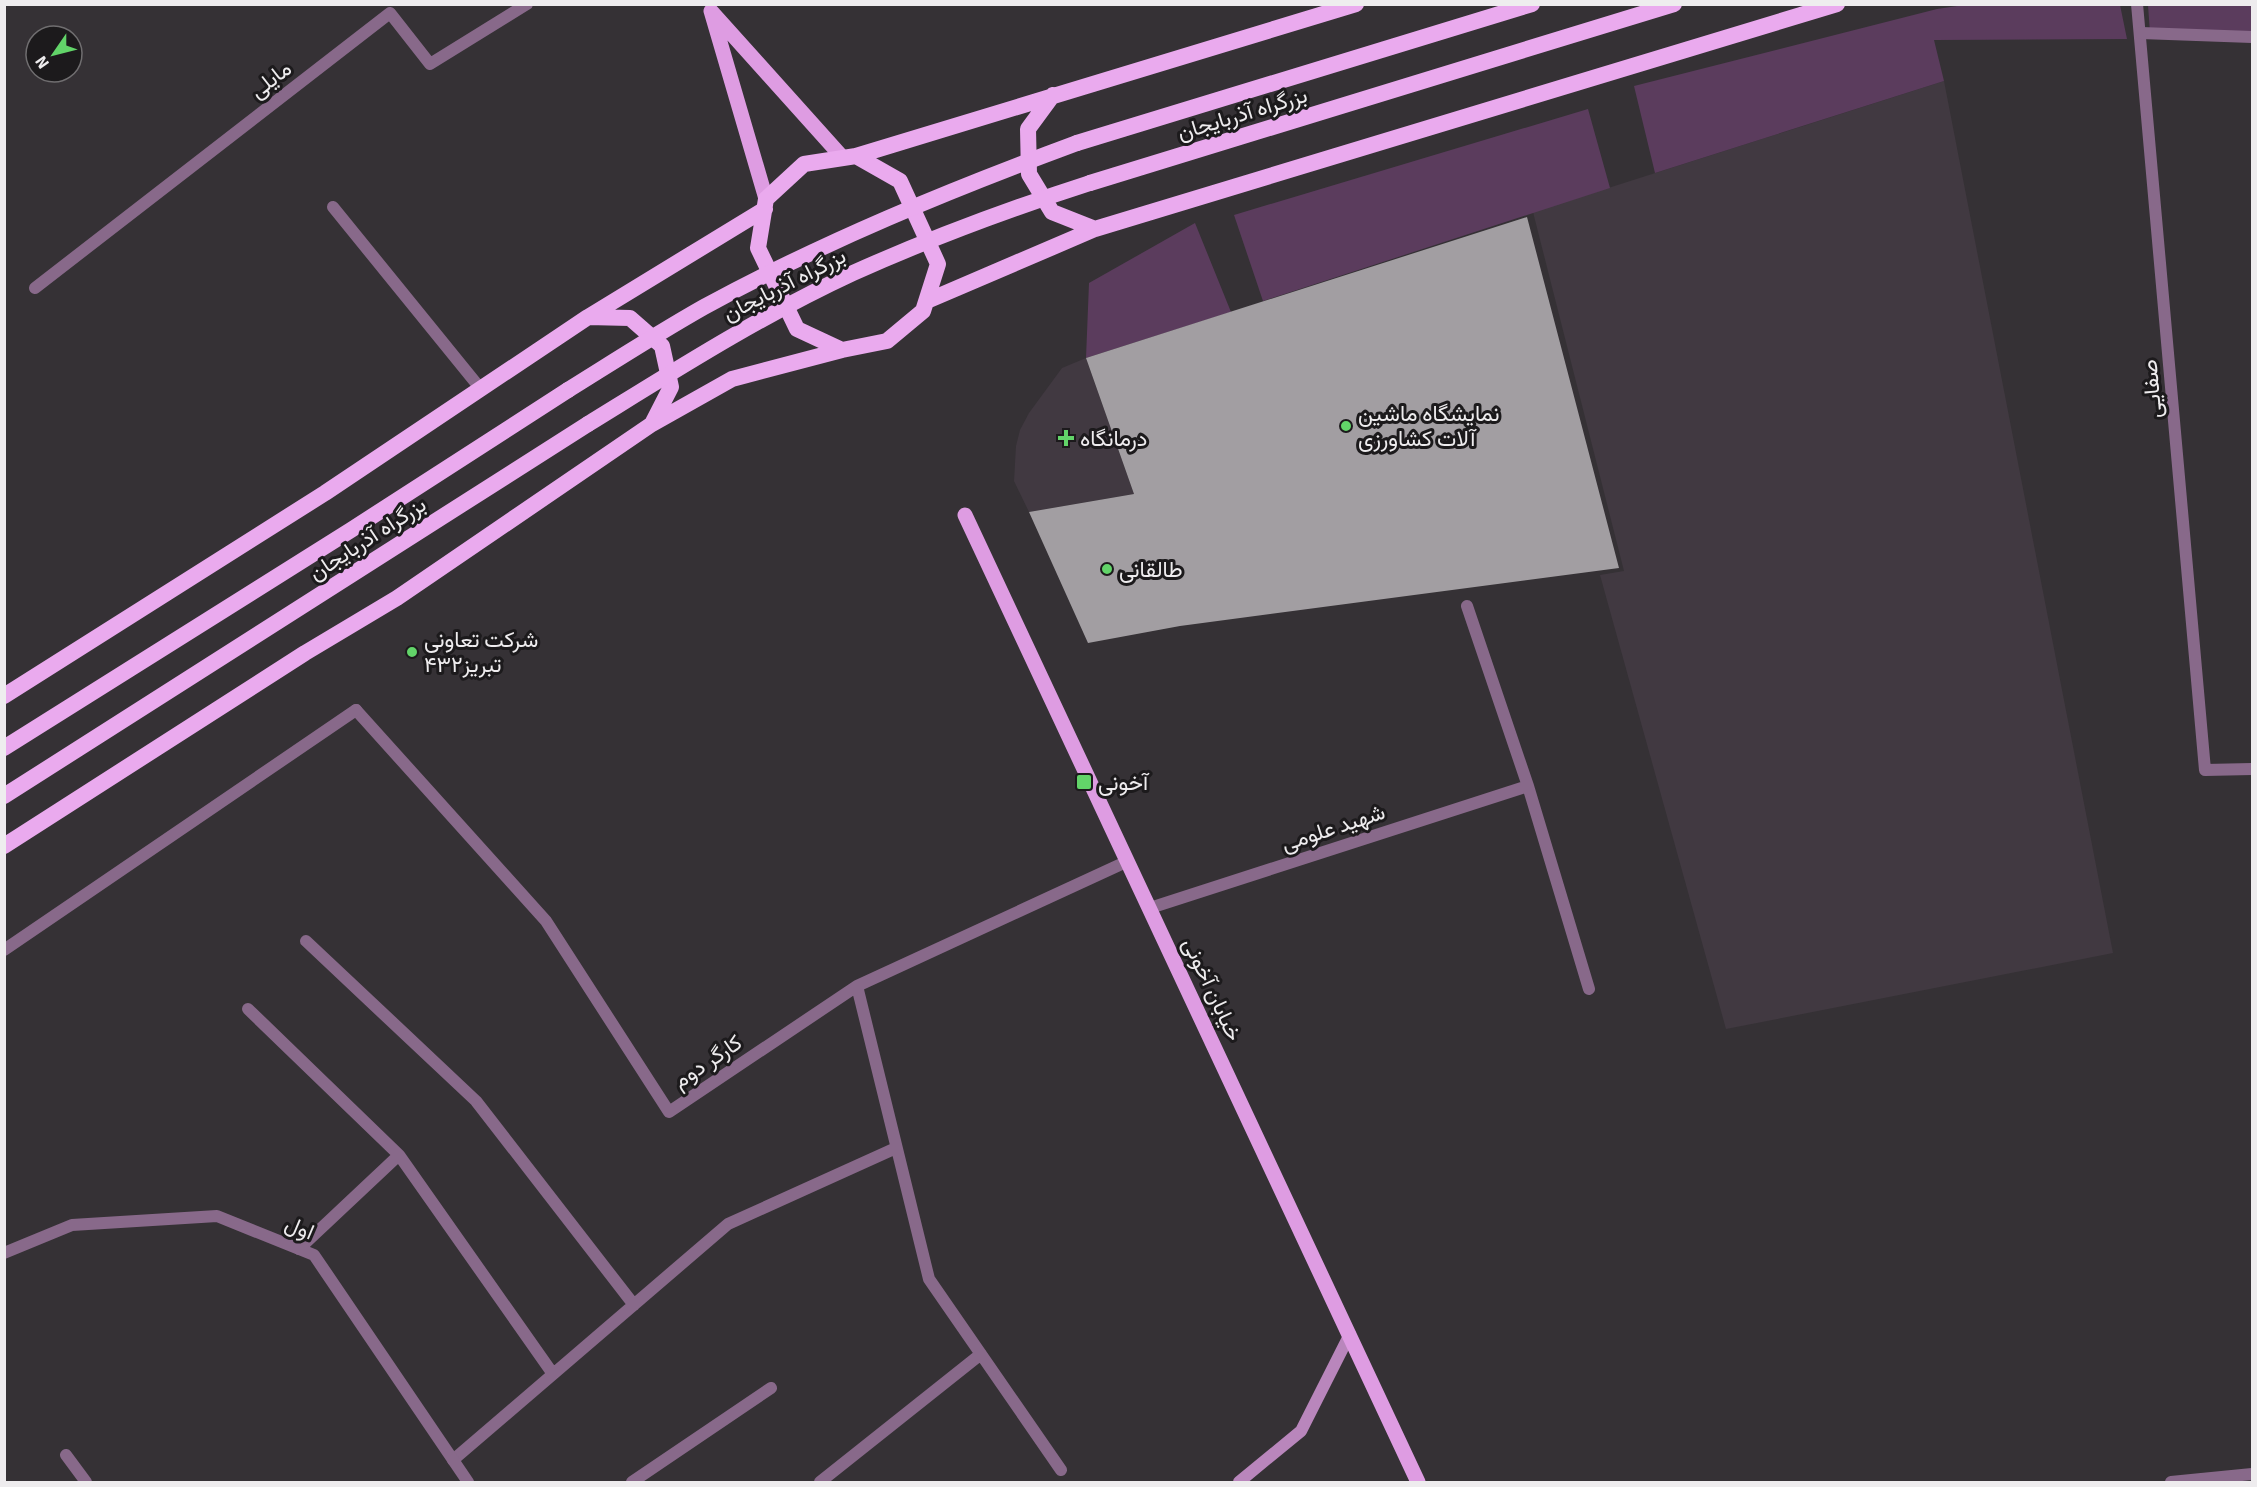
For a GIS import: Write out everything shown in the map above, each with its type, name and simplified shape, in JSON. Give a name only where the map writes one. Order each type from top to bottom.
[{"type":"highway","points":[[4,696],[325,493],[588,317],[766,204],[804,164],[850,157],[1356,4]]},
{"type":"highway","name":"بزرگراه آذربایجان","points":[[4,748],[351,530],[568,390],[704,307],[838,240],[972,182],[1077,143],[1532,4]]},
{"type":"highway","name":"بزرگراه آذربایجان","points":[[4,796],[588,424],[725,340],[851,274],[986,216],[1674,4]]},
{"type":"highway","points":[[927,301],[1095,229],[1837,4]]},
{"type":"highway","points":[[1053,94],[1028,129],[1029,174],[1052,212],[1095,229]]},
{"type":"highway","points":[[4,846],[305,653],[397,598],[652,424],[732,379],[842,350],[887,341],[923,311],[938,264],[900,182],[850,157]]},
{"type":"highway","points":[[766,204],[758,248],[797,330],[842,350]]},
{"type":"highway","points":[[588,317],[630,318],[662,346],[670,387],[652,424]]},
{"type":"main road","points":[[709,8],[850,157]]},
{"type":"main road","points":[[709,8],[766,204]]},
{"type":"main road","name":"خیابان آخونی","points":[[965,514],[1418,1482]]},
{"type":"main road","points":[[1239,1482],[1301,1431],[1350,1334]]},
{"type":"street","name":"مایلی","points":[[35,288],[390,13],[430,64],[526,4]]},
{"type":"street","name":"صفایی","points":[[2137,4],[2205,770],[2253,769]]},
{"type":"street","points":[[2141,33],[2253,37]]},
{"type":"street","points":[[333,207],[480,388]]},
{"type":"street","points":[[1467,606],[1528,786],[1589,989]]},
{"type":"street","name":"کارگر دوم","points":[[4,950],[356,710],[546,921],[669,1112],[857,986],[1128,861]]},
{"type":"street","name":"شهید علومی","points":[[1150,908],[1528,786]]},
{"type":"street","points":[[306,941],[476,1101],[634,1305]]},
{"type":"street","points":[[857,986],[929,1279],[1061,1470]]},
{"type":"street","points":[[248,1009],[399,1155],[553,1374]]},
{"type":"street","points":[[453,1460],[728,1224],[896,1148]]},
{"type":"street","points":[[299,1249],[399,1155]]},
{"type":"street","name":"اول","points":[[4,1253],[72,1225],[217,1216],[315,1255],[468,1482]]},
{"type":"street","points":[[820,1482],[981,1354]]},
{"type":"street","points":[[632,1482],[771,1388]]},
{"type":"street","points":[[66,1455],[86,1482]]},
{"type":"street","points":[[2171,1482],[2253,1474]]},
{"type":"shaded area","points":[[1971,4],[2120,5],[2127,39],[1934,40],[1944,81],[1655,173],[1634,86],[1937,9]]},
{"type":"shaded area","points":[[2148,5],[2252,5],[2252,37],[2150,33]]},
{"type":"shaded area","points":[[1944,81],[2113,953],[1726,1029],[1600,575],[1624,571],[1533,212]]},
{"type":"shaded area","points":[[1588,109],[1610,188],[1263,301],[1234,215]]},
{"type":"shaded area","points":[[1195,223],[1231,312],[1086,358],[1089,283]]},
{"type":"shaded area","name":"درمانگاه","points":[[1086,358],[1134,494],[1029,512],[1014,481],[1016,446],[1020,430],[1029,413],[1062,368]]},
{"type":"building","name":"نمایشگاه ماشین آلات کشاورزی","points":[[1527,217],[1619,568],[1180,626],[1088,643],[1029,512],[1134,494],[1086,358]]},
{"type":"place","name":"نمایشگاه ماشین آلات کشاورزی","points":[[1346,426]]},
{"type":"place","name":"درمانگاه","points":[[1066,438]]},
{"type":"place","name":"طالقانی","points":[[1107,569]]},
{"type":"place","name":"شرکت تعاونی ۴۳۲تبریز","points":[[412,652]]},
{"type":"place","name":"آخونی","points":[[1084,782]]}]
